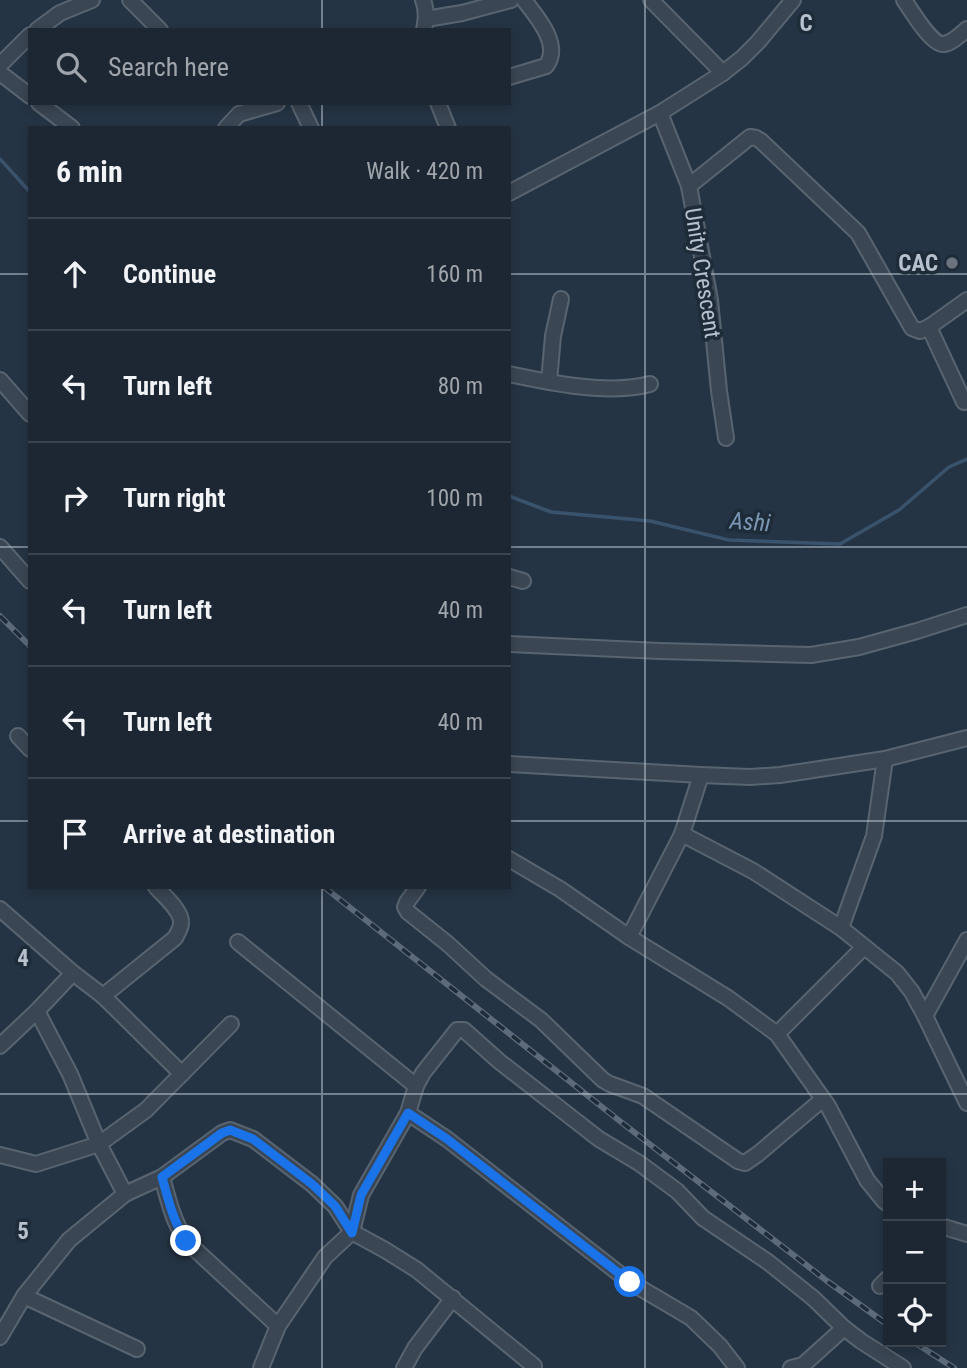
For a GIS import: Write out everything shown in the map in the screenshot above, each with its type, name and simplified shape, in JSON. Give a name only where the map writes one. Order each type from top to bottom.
[{"type":"street","points":[[40,28],[60,13],[92,0]]},
{"type":"street","points":[[130,0],[158,28]]},
{"type":"street","points":[[423,0],[426,8],[425,25],[511,0]]},
{"type":"street","points":[[511,75],[546,66],[551,55],[548,36],[524,0]]},
{"type":"street","points":[[651,0],[723,73]]},
{"type":"street","points":[[511,192],[660,113],[723,73],[743,58],[793,0]]},
{"type":"street","points":[[904,0],[939,44],[947,44],[967,29]]},
{"type":"street","points":[[0,65],[28,37]]},
{"type":"street","points":[[0,74],[28,95]]},
{"type":"street","points":[[42,105],[69,126]]},
{"type":"street","points":[[227,126],[237,108],[261,105]]},
{"type":"street","points":[[300,105],[310,126]]},
{"type":"street","points":[[439,105],[446,126]]},
{"type":"street","name":"Unity Crescent","points":[[660,113],[689,186],[710,300],[726,438]]},
{"type":"street","points":[[689,186],[750,137],[755,138],[858,233],[912,328],[920,331],[929,327],[967,300]]},
{"type":"street","points":[[549,382],[553,336],[561,299]]},
{"type":"street","points":[[929,327],[964,402]]},
{"type":"street","points":[[511,374],[610,390],[650,384]]},
{"type":"street","points":[[0,380],[28,412]]},
{"type":"street","points":[[0,547],[28,579]]},
{"type":"street","points":[[511,644],[811,655],[859,647],[967,615]]},
{"type":"street","points":[[18,736],[28,747]]},
{"type":"street","points":[[511,764],[750,777],[885,759],[967,738]]},
{"type":"street","points":[[841,928],[874,836],[885,759]]},
{"type":"street","points":[[629,937],[682,834],[701,775]]},
{"type":"street","points":[[682,834],[753,871],[841,928],[897,973],[912,992],[925,1016],[967,1103]]},
{"type":"street","points":[[511,860],[728,998],[777,1034],[823,1099],[867,1180],[883,1200]]},
{"type":"street","points":[[103,996],[175,938],[181,921],[158,889]]},
{"type":"street","points":[[417,889],[405,907],[408,912],[486,979],[541,1020],[603,1080],[643,1096],[738,1161],[745,1163],[758,1154],[823,1099]]},
{"type":"street","points":[[0,909],[103,996],[182,1074]]},
{"type":"street","points":[[925,1016],[967,940]]},
{"type":"street","points":[[239,942],[416,1086]]},
{"type":"street","points":[[777,1034],[864,947]]},
{"type":"street","points":[[0,1046],[73,973]]},
{"type":"street","points":[[37,1011],[70,1074],[99,1144],[125,1194]]},
{"type":"street","points":[[0,1155],[36,1164],[99,1144],[146,1110],[231,1024]]},
{"type":"street","points":[[261,1368],[278,1326],[326,1257],[352,1233],[361,1195],[408,1113],[423,1073],[457,1030],[464,1030],[500,1062],[598,1139],[639,1163],[677,1191],[703,1218],[768,1262],[813,1298],[844,1328],[903,1368]]},
{"type":"street","points":[[408,1113],[447,1139],[630,1282],[691,1318],[720,1346],[737,1368]]},
{"type":"street","points":[[0,1337],[24,1296],[69,1240],[125,1194],[162,1177],[230,1130],[253,1139],[312,1184],[335,1206],[352,1233],[417,1270],[534,1366]]},
{"type":"street","points":[[162,1177],[173,1217],[186,1241],[278,1326]]},
{"type":"street","points":[[946,1228],[967,1234]]},
{"type":"street","points":[[24,1296],[137,1349]]},
{"type":"street","points":[[404,1368],[415,1348],[453,1297]]},
{"type":"street","points":[[799,1367],[844,1328]]},
{"type":"waterway","name":"Ashi","points":[[0,159],[28,190]]},
{"type":"waterway","name":"Ashi","points":[[511,497],[551,512],[650,521],[729,540],[840,544],[899,510],[949,467],[967,459]]},
{"type":"railway","points":[[0,616],[28,644]]},
{"type":"railway","points":[[327,889],[621,1122],[883,1321]]},
{"type":"railway","points":[[922,1347],[954,1368]]},
{"type":"place","name":"CAC","points":[[952,263]]},
{"type":"route","points":[[186,1241],[173,1217],[162,1177],[230,1130],[253,1139],[312,1184],[335,1206],[352,1233],[361,1195],[408,1113],[447,1139],[630,1282]]}]
